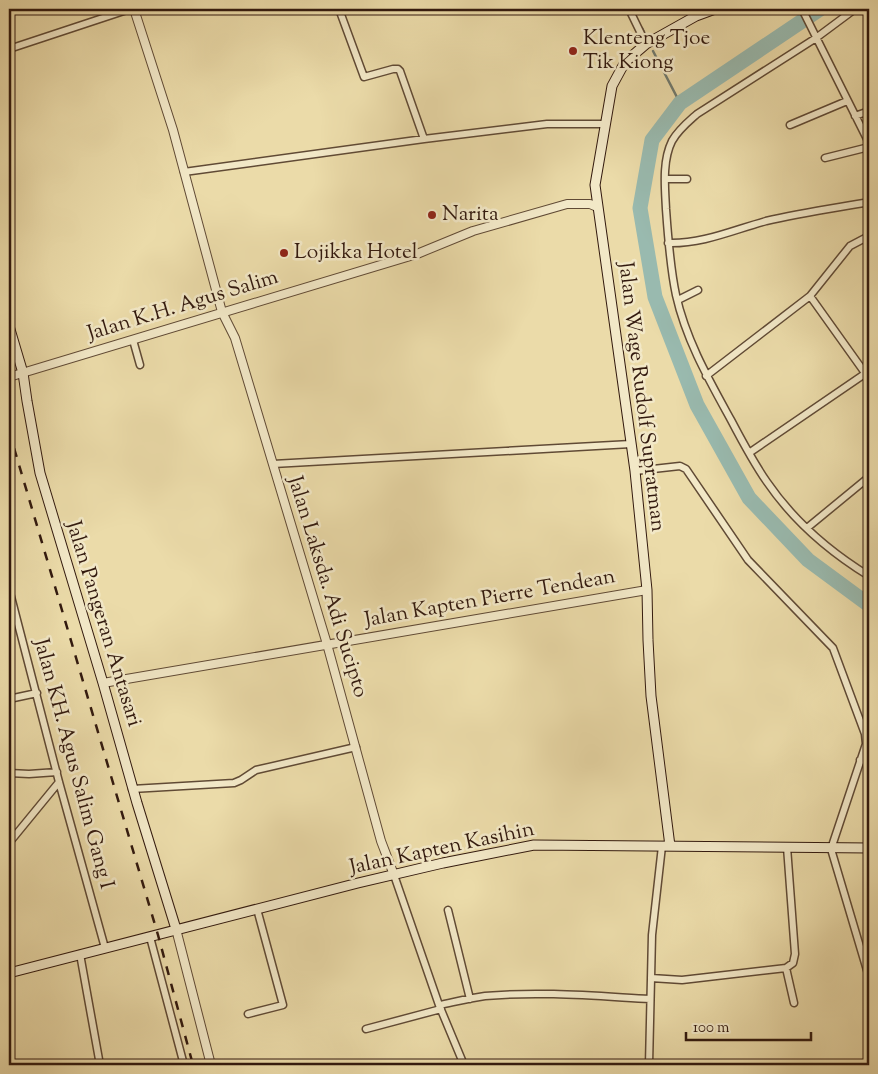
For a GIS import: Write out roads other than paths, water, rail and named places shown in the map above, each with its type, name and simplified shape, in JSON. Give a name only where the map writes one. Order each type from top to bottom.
[{"type":"main road","name":"Jalan Wage Rudolf Supratman","points":[[666,846],[650,681],[647,590],[635,471],[595,185],[612,86],[625,62],[646,44],[696,16],[715,9]]},
{"type":"main road","name":"Jalan Pangeran Antasari","points":[[9,326],[23,373],[26,401],[40,473],[103,683],[132,789],[176,929]]},
{"type":"main road","name":"Jalan Kapten Kasihin","points":[[9,973],[394,875],[534,845],[869,848]]},
{"type":"street","points":[[9,49],[132,9]]},
{"type":"street","name":"Jalan Laksda. Adi Sucipto","points":[[132,9],[173,130],[222,312],[235,338],[327,644],[382,841],[394,875]]},
{"type":"street","points":[[339,9],[364,77],[393,69],[400,71],[424,139]]},
{"type":"street","points":[[629,9],[646,44]]},
{"type":"street","points":[[802,9],[869,143]]},
{"type":"street","points":[[855,9],[685,124],[669,148],[666,179],[668,243],[678,300],[687,333],[706,376],[767,483],[807,528],[844,560],[869,576]]},
{"type":"street","points":[[790,125],[848,101]]},
{"type":"street","points":[[855,116],[869,110]]},
{"type":"street","points":[[184,172],[547,124],[604,124]]},
{"type":"street","points":[[825,158],[869,147]]},
{"type":"street","points":[[666,179],[687,178]]},
{"type":"street","points":[[668,243],[697,242],[789,216],[869,202]]},
{"type":"street","name":"Jalan K.H. Agus Salim","points":[[9,376],[417,254],[473,231],[567,204],[584,204],[598,207]]},
{"type":"street","points":[[706,376],[810,296],[850,246],[869,236]]},
{"type":"street","points":[[678,300],[698,290]]},
{"type":"street","points":[[749,453],[867,372],[810,296]]},
{"type":"street","points":[[133,340],[140,365]]},
{"type":"street","points":[[272,464],[631,444]]},
{"type":"street","points":[[635,471],[680,466],[686,469],[748,560],[833,648],[865,734],[866,744],[831,849],[869,974]]},
{"type":"street","points":[[807,528],[869,477]]},
{"type":"street","name":"Jalan KH. Agus Salim Gang I","points":[[9,589],[59,782],[105,948]]},
{"type":"street","name":"Jalan Kapten Pierre Tendean","points":[[103,683],[647,590]]},
{"type":"street","points":[[9,699],[37,693]]},
{"type":"street","points":[[132,789],[234,783],[256,770],[356,746]]},
{"type":"street","points":[[860,760],[869,760]]},
{"type":"street","points":[[9,773],[57,772]]},
{"type":"street","points":[[9,843],[59,782]]},
{"type":"street","points":[[649,1065],[652,935],[666,846]]},
{"type":"street","points":[[651,978],[682,980],[786,968],[793,963],[795,954],[787,847]]},
{"type":"street","points":[[394,875],[440,1007],[464,1065]]},
{"type":"street","points":[[248,1014],[283,1005],[257,909]]},
{"type":"street","points":[[448,910],[470,999]]},
{"type":"street","points":[[176,929],[211,1065]]},
{"type":"street","points":[[150,937],[184,1065]]},
{"type":"street","points":[[80,954],[100,1065]]},
{"type":"street","points":[[786,968],[794,1003]]},
{"type":"street","points":[[366,1029],[484,996],[542,994],[650,999]]},
{"type":"street","points":[[9,1050],[11,1065]]},
{"type":"waterway","points":[[820,9],[680,103],[652,140],[640,208],[655,297],[697,405],[749,498],[808,560],[869,605]]},
{"type":"waterway","points":[[642,28],[648,40]]},
{"type":"waterway","points":[[653,51],[680,103]]},
{"type":"railway","points":[[9,431],[158,935],[193,1065]]},
{"type":"place","name":"Klenteng Tjoe Tik Kiong","points":[[573,51]]},
{"type":"place","name":"Narita","points":[[432,215]]},
{"type":"place","name":"Lojikka Hotel","points":[[284,253]]}]
